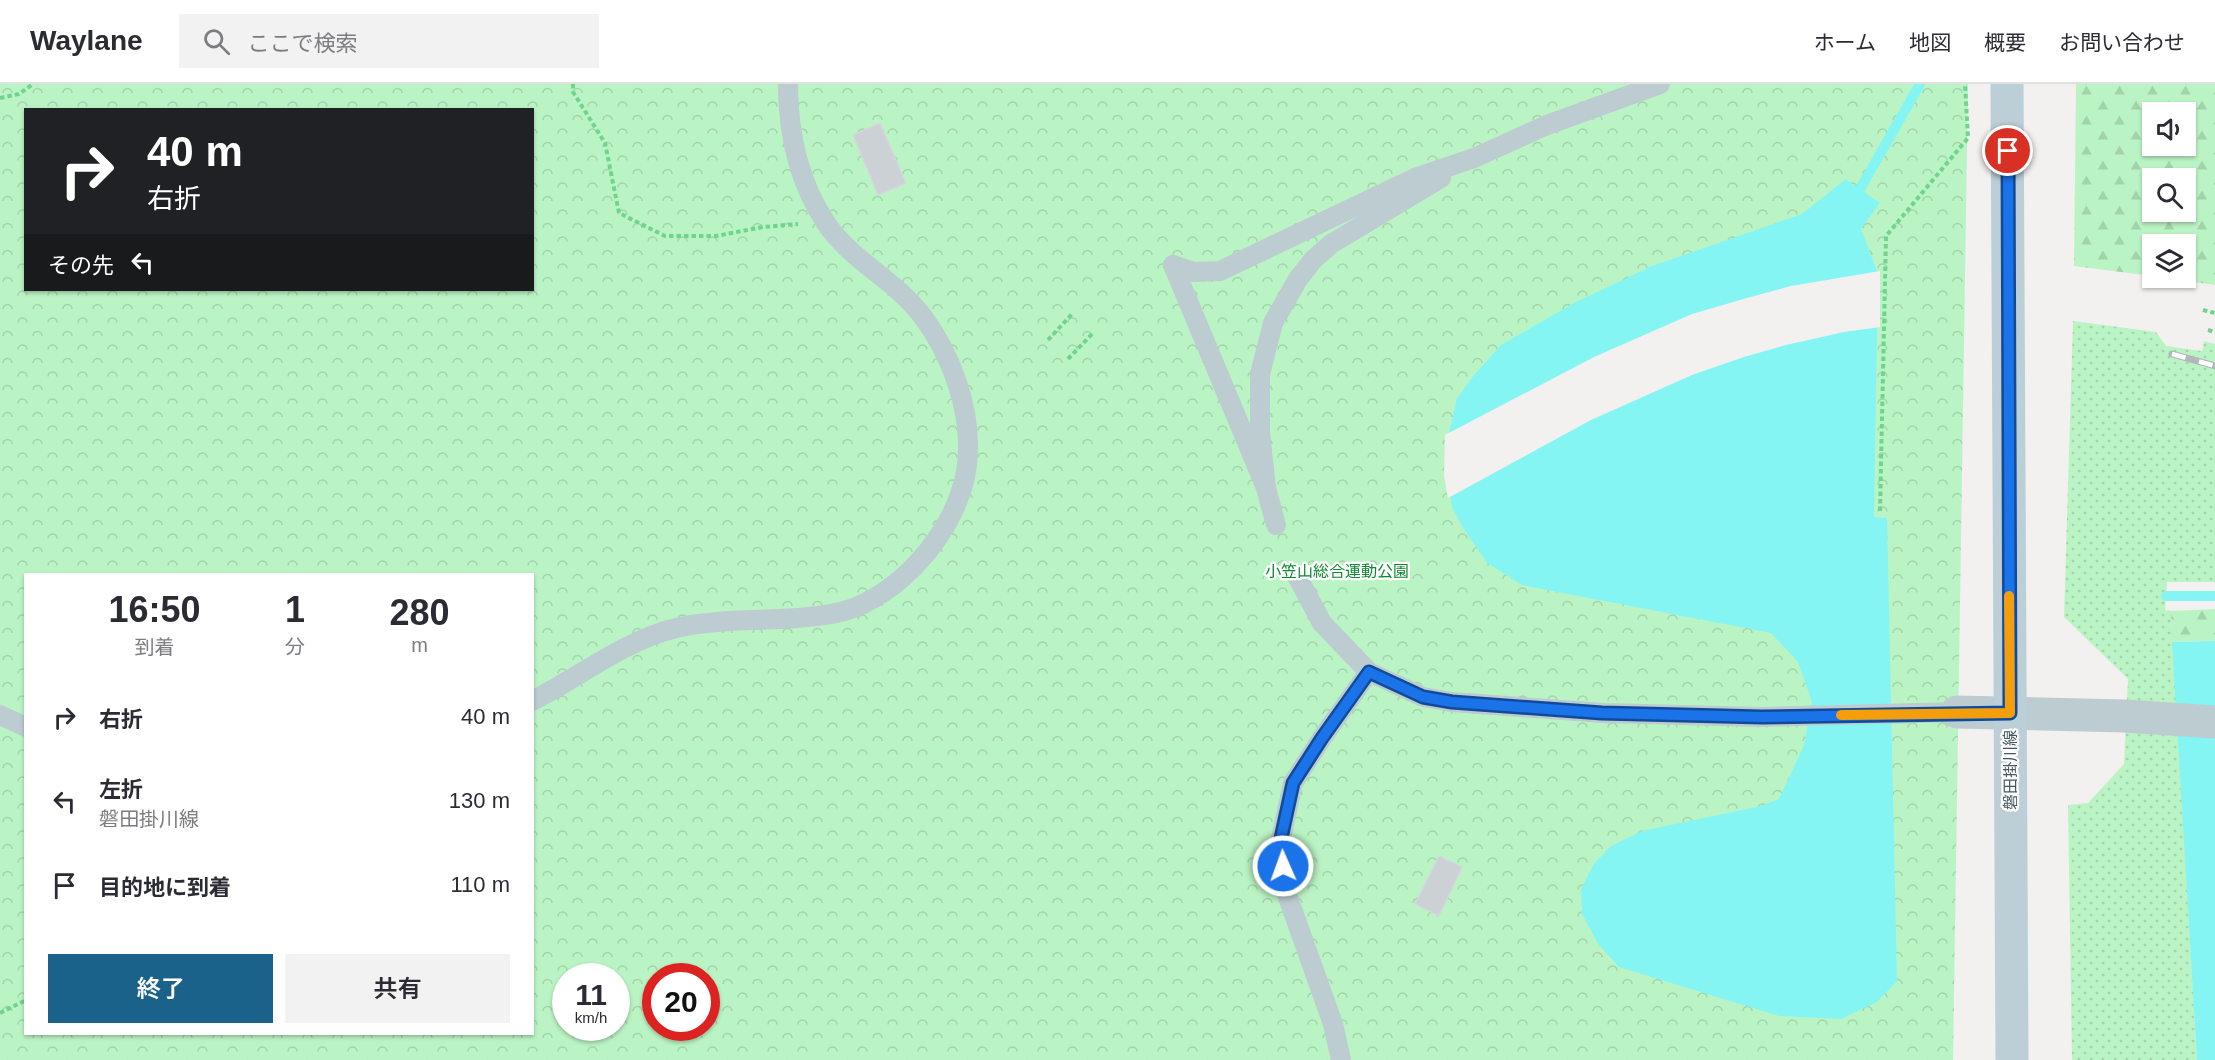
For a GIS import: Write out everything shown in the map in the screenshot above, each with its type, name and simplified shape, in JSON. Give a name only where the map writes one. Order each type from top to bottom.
[{"type":"main road","name":"磐田掛川線","points":[[2007,84],[2012,1060]]},
{"type":"street","points":[[1957,712],[2125,716],[2215,722]]},
{"type":"lane","points":[[534,699],[643,638],[675,628],[703,623],[825,615],[861,605],[901,580],[917,565],[937,538],[954,508],[964,481],[968,451],[966,423],[948,360],[922,315],[844,247],[825,222],[804,183],[791,137],[788,84]]},
{"type":"lane","points":[[1276,525],[1266,488],[1173,265],[1193,272],[1220,272],[1414,178],[1474,158],[1547,125],[1660,84]]},
{"type":"lane","points":[[1266,488],[1260,433],[1260,374],[1273,323],[1298,279],[1313,260],[1331,244],[1474,158]]},
{"type":"lane","points":[[1297,576],[1322,623],[1369,672],[1423,697],[1452,702],[1602,713],[1762,717],[1957,712]]},
{"type":"lane","points":[[1341,1060],[1333,1024],[1285,889],[1280,843],[1293,783],[1369,672]]},
{"type":"lane","points":[[0,715],[24,727]]},
{"type":"path","points":[[0,98],[20,94],[33,84]]},
{"type":"path","points":[[573,84],[573,92],[605,143],[619,213],[665,236],[716,236],[763,227],[825,222]]},
{"type":"path","points":[[1880,511],[1886,236],[1968,138],[1965,84]]},
{"type":"path","points":[[2203,310],[2215,313]]},
{"type":"path","points":[[1048,340],[1073,313]]},
{"type":"path","points":[[2208,330],[2215,332]]},
{"type":"path","points":[[1068,359],[1094,332]]},
{"type":"path","points":[[0,1013],[24,1001]]},
{"type":"green space","name":"小笠山総合運動公園","points":[[0,84],[1968,84],[1953,1060],[0,1060]]},
{"type":"green space","points":[[2076,84],[2215,84],[2215,285],[2196,282],[2196,234],[2142,234],[2142,275],[2074,266]]},
{"type":"green space","points":[[2073,321],[2156,332],[2166,346],[2202,351],[2204,341],[2215,344],[2215,582],[2167,582],[2165,610],[2171,611],[2197,1060],[2072,1060],[2068,805],[2088,803],[2124,764],[2128,679],[2064,617]]},
{"type":"green space","points":[[2215,609],[2215,641],[2172,642],[2171,611]]},
{"type":"water","points":[[1846,179],[1880,203],[1861,229],[1878,274],[1874,517],[1887,518],[1897,981],[1877,1002],[1841,1019],[1779,1016],[1619,967],[1598,944],[1582,914],[1581,889],[1593,865],[1611,846],[1642,831],[1761,806],[1779,799],[1804,745],[1812,702],[1798,662],[1771,633],[1522,585],[1487,563],[1462,526],[1452,507],[1447,476],[1447,443],[1457,398],[1501,345],[1574,303],[1652,266],[1802,214]]},
{"type":"water","points":[[2215,641],[2215,1060],[2197,1060],[2172,642]]},
{"type":"pier","points":[[1880,271],[1880,327],[1844,332],[1786,345],[1692,375],[1591,420],[1448,498],[1444,476],[1445,435],[1594,357],[1692,314],[1791,286]]},
{"type":"building","points":[[880,123],[906,183],[878,195],[853,135]]},
{"type":"building","points":[[1439,856],[1462,867],[1439,916],[1415,904]]},
{"type":"waterway","points":[[1851,199],[1860,189],[1920,84]]},
{"type":"waterway","points":[[2166,596],[2215,596]]},
{"type":"railway","points":[[2172,354],[2215,366]]},
{"type":"slow traffic","points":[[1841,715],[2010,713],[2009,596]]},
{"type":"route","points":[[1283,866],[1280,843],[1293,783],[1369,672],[1423,697],[1452,702],[1602,713],[1762,717],[1957,712],[2010,713],[2008,151]]}]
